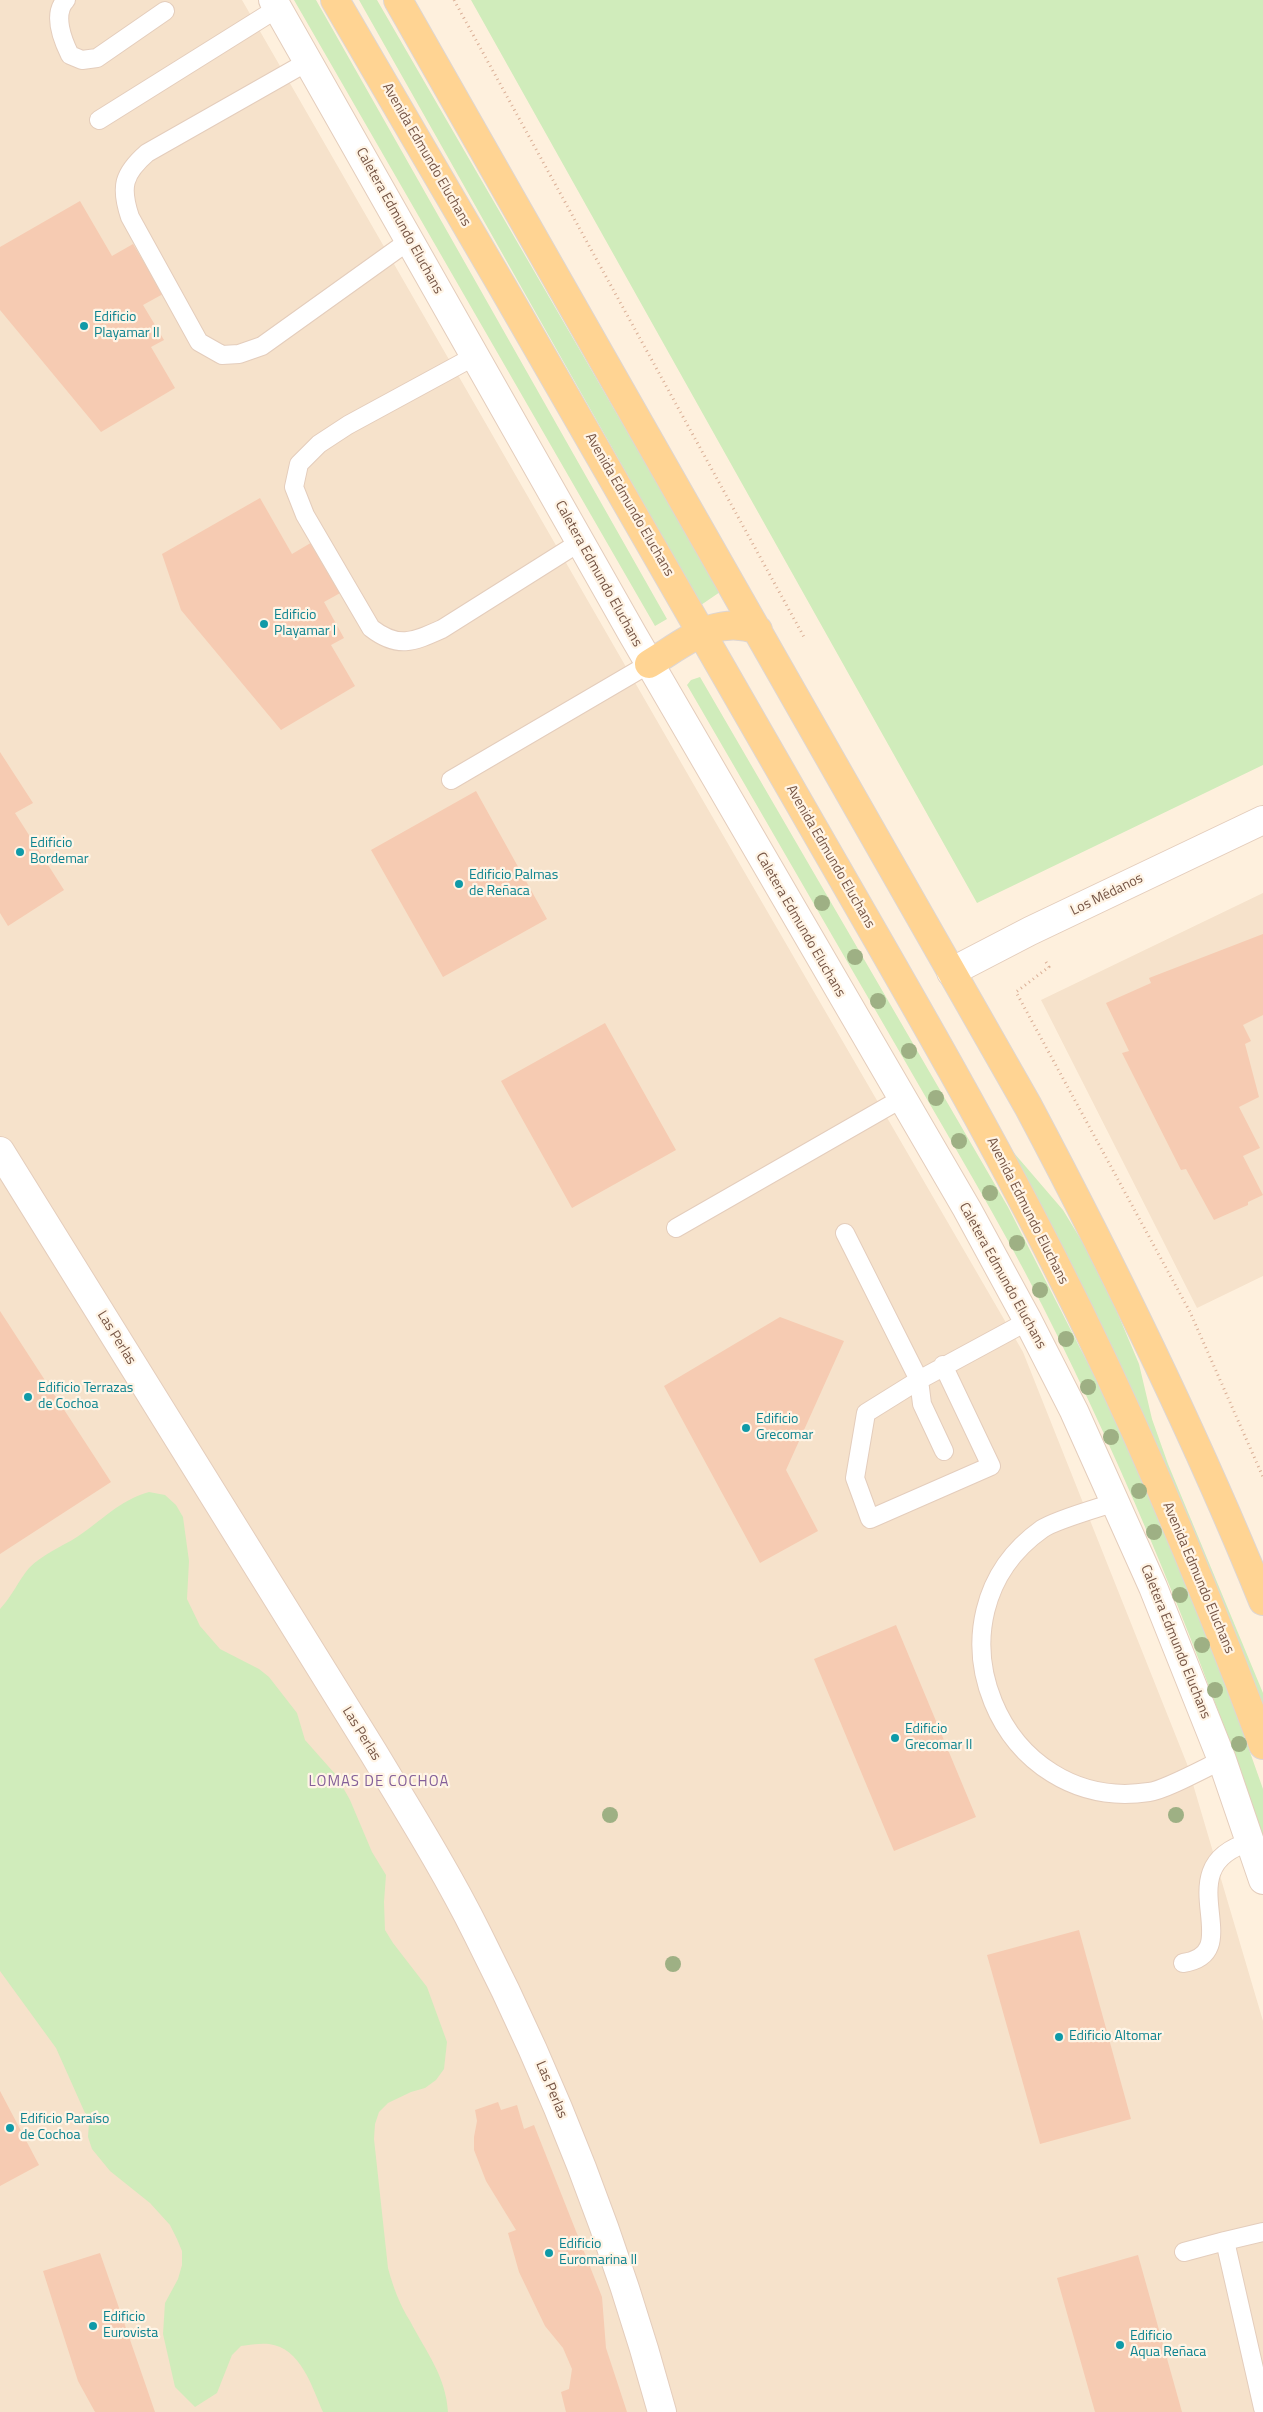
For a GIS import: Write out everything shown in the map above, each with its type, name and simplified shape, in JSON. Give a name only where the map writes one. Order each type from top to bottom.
[{"type":"main road","name":"Avenida Edmundo Eluchans","points":[[335,0],[703,632],[984,1127],[1055,1264],[1118,1394],[1177,1525],[1231,1659],[1263,1745]]},
{"type":"main road","points":[[398,0],[1028,1106],[1101,1242],[1169,1382],[1263,1601]]},
{"type":"main road","points":[[649,664],[703,632],[729,624],[744,625],[758,630]]},
{"type":"street","name":"Caletera Edmundo Eluchans","points":[[276,4],[649,664],[967,1209],[1028,1321],[1074,1411],[1153,1587],[1222,1760],[1263,1880]]},
{"type":"street","name":"Los Médanos","points":[[951,972],[1263,820]]},
{"type":"street","name":"Las Perlas","points":[[0,1151],[422,1833],[476,1931],[526,2031],[570,2134],[610,2239],[644,2346],[662,2412]]},
{"type":"lane","points":[[66,0],[63,3],[60,17],[62,37],[70,55],[82,60],[97,58],[165,11]]},
{"type":"lane","points":[[99,120],[276,4]]},
{"type":"lane","points":[[309,61],[147,154],[132,167],[124,184],[124,200],[130,216],[199,342],[222,355],[239,354],[262,346],[410,240]]},
{"type":"lane","points":[[475,356],[348,425],[319,444],[299,464],[294,487],[305,515],[372,628],[385,638],[400,642],[419,639],[442,629],[580,542]]},
{"type":"lane","points":[[451,780],[649,664]]},
{"type":"lane","points":[[676,1228],[902,1099]]},
{"type":"lane","points":[[845,1233],[919,1380],[922,1404],[944,1451]]},
{"type":"lane","points":[[943,1365],[992,1466],[870,1519],[855,1478],[866,1413],[943,1365],[1028,1321]]},
{"type":"lane","points":[[1116,1502],[1043,1528],[1021,1548],[1003,1572],[990,1598],[983,1627],[981,1656],[986,1685],[996,1712],[1012,1737],[1030,1756],[1050,1772],[1074,1784],[1099,1791],[1126,1794],[1152,1792],[1222,1760]]},
{"type":"lane","points":[[1182,1964],[1193,1962],[1203,1956],[1212,1940],[1207,1888],[1216,1862],[1237,1846],[1250,1842]]},
{"type":"lane","points":[[1184,2252],[1263,2232]]},
{"type":"lane","points":[[1225,2241],[1263,2408]]},
{"type":"path","points":[[454,0],[808,643]]},
{"type":"path","points":[[1030,932],[1049,967],[1016,992],[1190,1312],[1263,1477]]},
{"type":"shaded area","points":[[0,0],[242,0],[1023,1352],[1187,1764],[1263,2021],[1263,2412],[0,2412]]},
{"type":"shaded area","points":[[1263,893],[1263,1276],[1197,1308],[1041,1000]]},
{"type":"green space","points":[[294,0],[316,0],[667,619],[655,626]]},
{"type":"green space","points":[[359,0],[377,0],[720,592],[701,605]]},
{"type":"green space","points":[[471,0],[1263,0],[1263,765],[977,903]]},
{"type":"green space","points":[[700,677],[1008,1207],[1104,1395],[1174,1553],[1217,1659],[1263,1789],[1263,1838],[1215,1702],[1162,1568],[1105,1435],[1074,1370],[1026,1273],[991,1210],[687,685],[691,680]]},
{"type":"green space","points":[[1008,1146],[1063,1210],[1086,1248],[1109,1293],[1139,1364],[1152,1419],[1168,1464],[1263,1693],[1263,1710]]},
{"type":"green space","points":[[149,1492],[165,1495],[176,1505],[183,1517],[189,1561],[187,1599],[200,1626],[220,1649],[259,1669],[269,1677],[297,1713],[305,1740],[336,1775],[350,1800],[372,1852],[386,1875],[384,1902],[385,1930],[427,1987],[447,2042],[444,2069],[436,2080],[425,2088],[411,2092],[388,2103],[379,2112],[375,2124],[374,2139],[388,2268],[406,2315],[429,2354],[439,2376],[448,2412],[323,2412],[310,2381],[297,2361],[280,2347],[269,2344],[241,2346],[232,2355],[217,2393],[195,2407],[175,2387],[163,2334],[165,2303],[178,2279],[182,2265],[182,2251],[177,2239],[170,2225],[150,2203],[110,2171],[92,2149],[88,2137],[89,2122],[56,2048],[0,1971],[0,1609],[34,1563],[77,1537],[128,1500]]},
{"type":"building","name":"Edificio Playamar II","points":[[80,201],[112,256],[133,244],[163,294],[143,305],[164,340],[151,347],[175,388],[101,432],[0,310],[0,247]]},
{"type":"building","name":"Edificio Playamar I","points":[[260,498],[292,554],[314,541],[342,592],[324,602],[344,638],[331,645],[355,686],[281,730],[181,610],[162,554]]},
{"type":"building","name":"Edificio Bordemar","points":[[0,752],[33,803],[15,813],[64,890],[8,926],[0,913]]},
{"type":"building","name":"Edificio Palmas de Reñaca","points":[[476,791],[547,919],[443,977],[371,850]]},
{"type":"building","points":[[1263,934],[1263,1015],[1243,1025],[1251,1041],[1245,1044],[1259,1097],[1239,1107],[1260,1148],[1243,1156],[1263,1195],[1248,1202],[1248,1205],[1214,1220],[1186,1169],[1181,1170],[1122,1053],[1129,1051],[1106,1003],[1151,983],[1149,978]]},
{"type":"building","points":[[605,1023],[676,1150],[572,1208],[501,1081]]},
{"type":"building","name":"Edificio Terrazas de Cochoa","points":[[0,1311],[111,1482],[0,1554]]},
{"type":"building","name":"Edificio Grecomar","points":[[780,1317],[844,1341],[786,1470],[818,1531],[760,1563],[664,1386]]},
{"type":"building","name":"Edificio Grecomar II","points":[[896,1625],[976,1817],[894,1851],[814,1659]]},
{"type":"building","name":"Edificio Altomar","points":[[1079,1930],[1131,2119],[1040,2144],[987,1955]]},
{"type":"building","name":"Edificio Paraíso de Cochoa","points":[[0,2091],[39,2165],[0,2186]]},
{"type":"building","name":"Edificio Euromarina II","points":[[498,2102],[501,2110],[517,2105],[524,2129],[534,2125],[602,2297],[606,2348],[627,2412],[566,2412],[561,2392],[569,2389],[572,2369],[563,2348],[545,2326],[519,2272],[508,2233],[516,2230],[486,2181],[474,2150],[477,2121],[475,2110]]},
{"type":"building","name":"Edificio Eurovista","points":[[100,2253],[155,2412],[95,2412],[78,2381],[43,2271]]},
{"type":"building","name":"Edificio Aqua Reñaca","points":[[1138,2255],[1182,2412],[1095,2412],[1057,2278]]},
{"type":"place","name":"Edificio Playamar II","points":[[84,326]]},
{"type":"place","name":"Edificio Playamar I","points":[[264,624]]},
{"type":"place","name":"Edificio Bordemar","points":[[20,852]]},
{"type":"place","name":"Edificio Palmas de Reñaca","points":[[459,884]]},
{"type":"place","name":"Edificio Terrazas de Cochoa","points":[[28,1397]]},
{"type":"place","name":"Edificio Grecomar","points":[[746,1428]]},
{"type":"place","name":"Edificio Grecomar II","points":[[895,1738]]},
{"type":"place","name":"Edificio Altomar","points":[[1059,2037]]},
{"type":"place","name":"Edificio Paraíso de Cochoa","points":[[10,2128]]},
{"type":"place","name":"Edificio Euromarina II","points":[[549,2253]]},
{"type":"place","name":"Edificio Eurovista","points":[[93,2326]]},
{"type":"place","name":"Edificio Aqua Reñaca","points":[[1120,2345]]},
{"type":"district","name":"LOMAS DE COCHOA","points":[[379,1782]]}]
